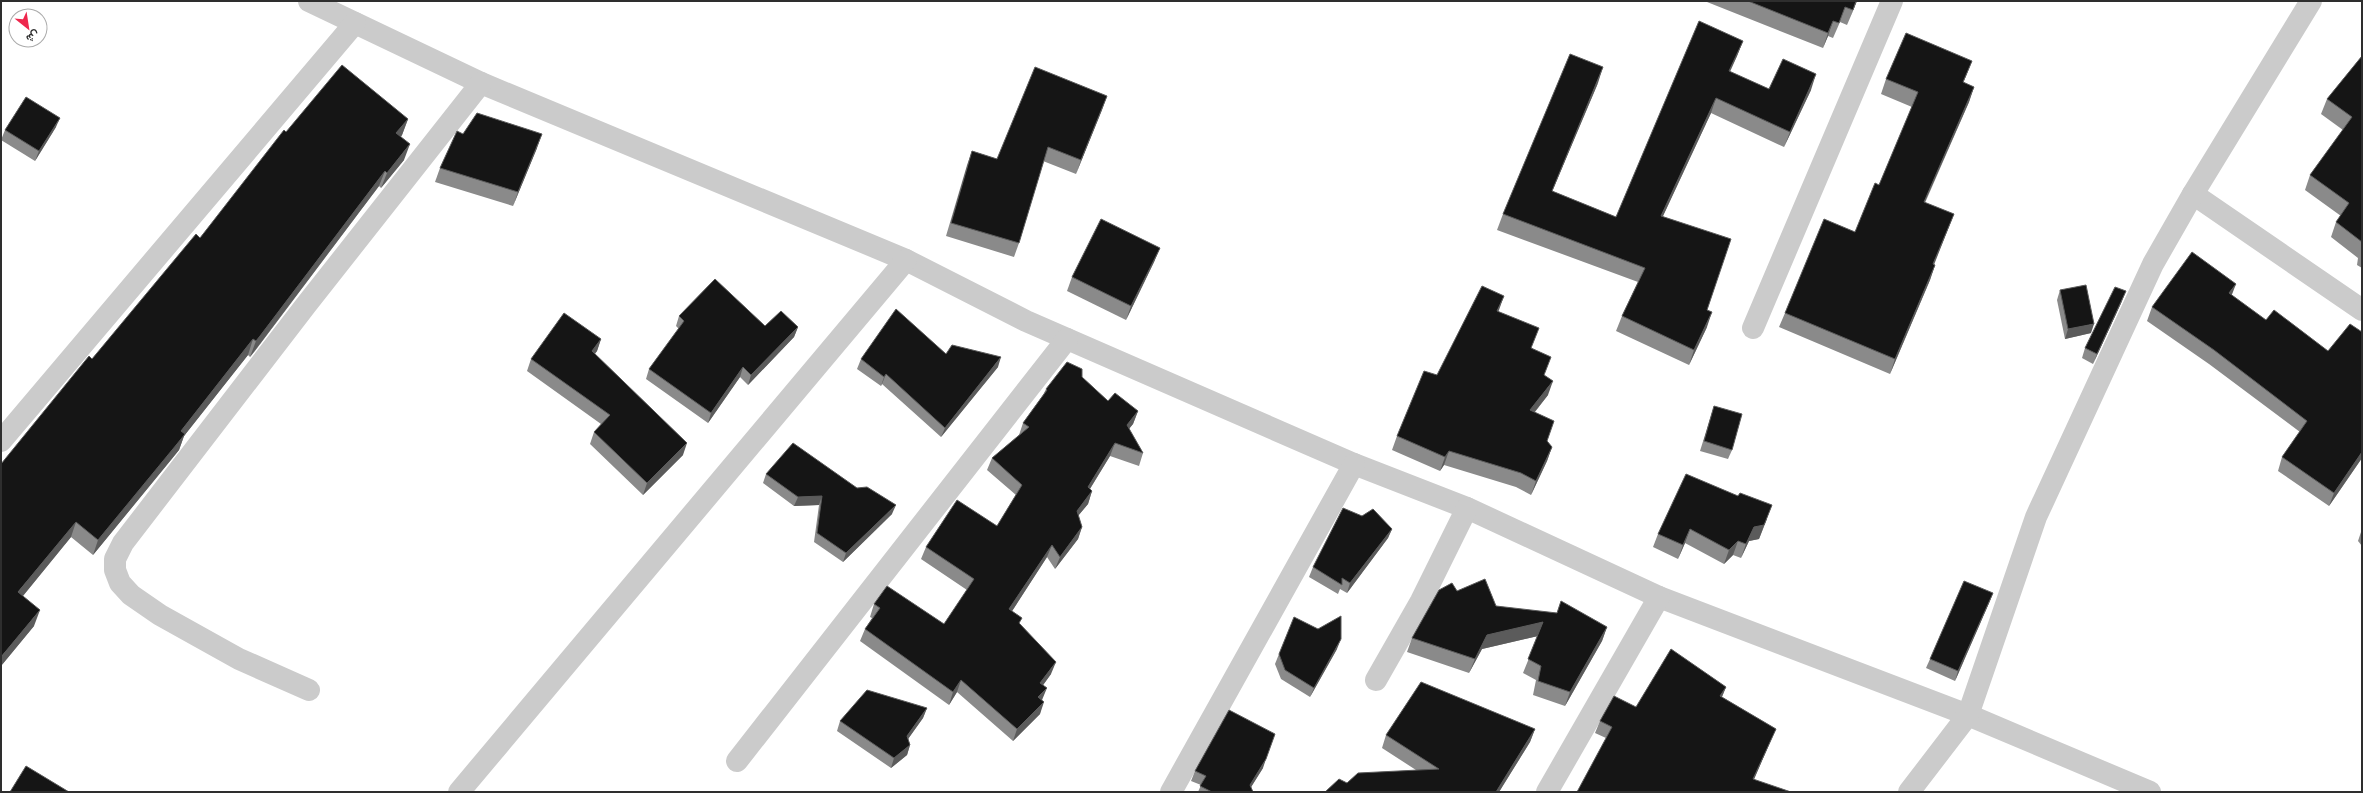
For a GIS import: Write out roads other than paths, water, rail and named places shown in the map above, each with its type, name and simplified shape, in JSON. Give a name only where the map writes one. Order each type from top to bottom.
[{"type":"street","points":[[309,1],[481,83],[906,260],[1026,321],[1354,464],[1468,508],[1659,597],[1968,716],[2150,792]]},
{"type":"street","points":[[1753,328],[1892,1]]},
{"type":"street","points":[[1909,792],[1968,716],[2036,517],[2153,264],[2193,194],[2311,1]]},
{"type":"street","points":[[1,441],[354,23]]},
{"type":"street","points":[[309,690],[239,659],[160,615],[131,595],[120,583],[115,570],[115,559],[123,543],[306,305],[481,83]]},
{"type":"street","points":[[2193,194],[2362,310]]},
{"type":"street","points":[[459,792],[906,260]]},
{"type":"street","points":[[737,761],[1067,339]]},
{"type":"street","points":[[1171,792],[1354,464]]},
{"type":"street","points":[[1376,680],[1421,602],[1468,508]]},
{"type":"street","points":[[1547,792],[1659,597]]}]
